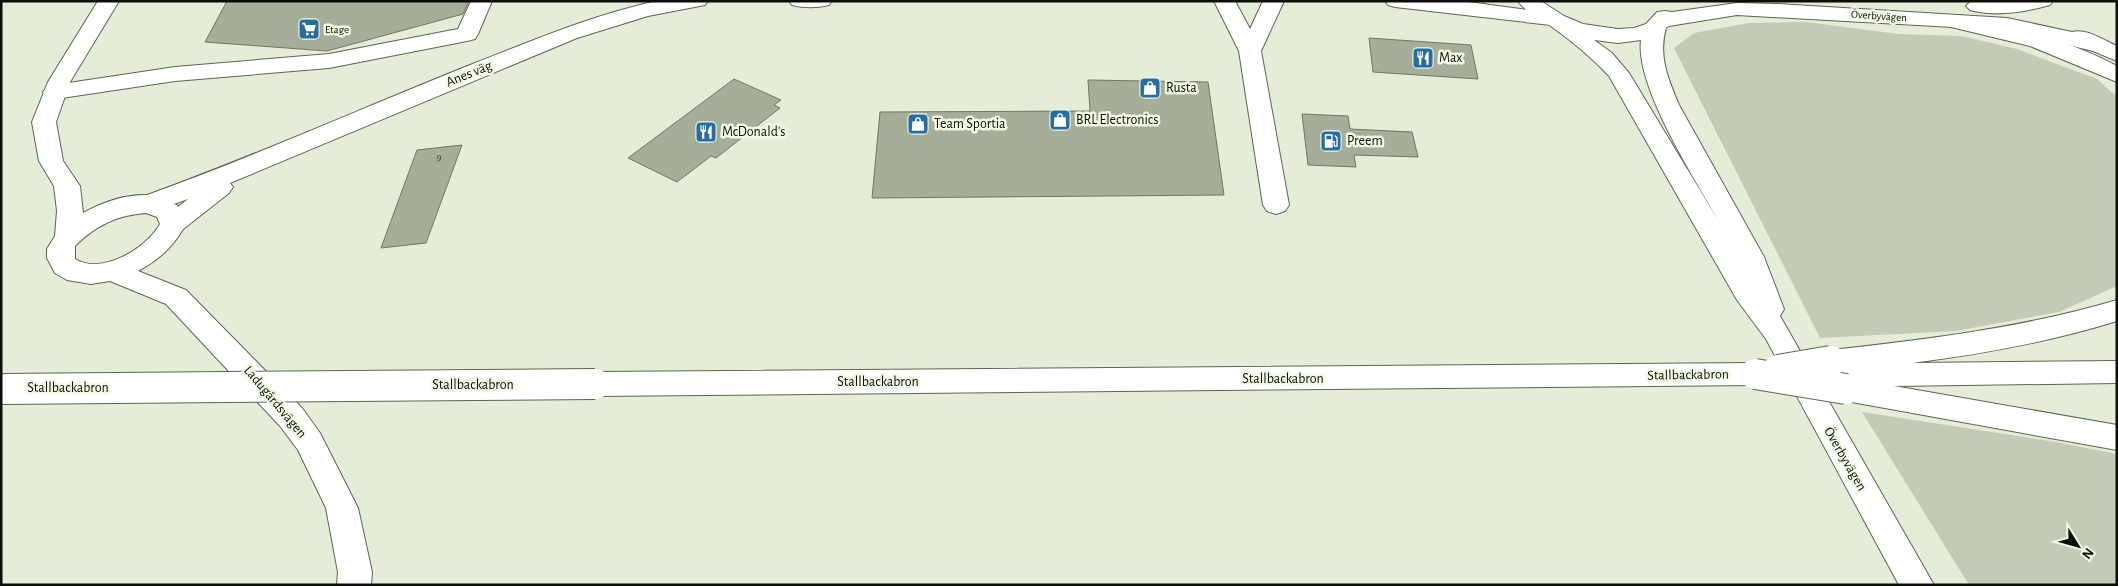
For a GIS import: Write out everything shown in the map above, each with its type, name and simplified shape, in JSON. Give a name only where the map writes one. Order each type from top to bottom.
[{"type":"main road","points":[[109,1],[59,82],[44,122],[51,161],[66,186],[70,211],[68,237],[62,247],[60,257],[69,270],[91,273],[111,271]]},
{"type":"main road","points":[[55,92],[175,74],[329,61],[394,50],[467,34],[482,1]]},
{"type":"main road","points":[[799,1],[822,1]]},
{"type":"main road","points":[[1225,1],[1249,6],[1274,1]]},
{"type":"main road","points":[[1225,1],[1250,51],[1276,205]]},
{"type":"main road","points":[[1250,51],[1274,1]]},
{"type":"main road","points":[[1395,1],[1504,12],[1556,22]]},
{"type":"main road","points":[[1491,1],[1518,7],[1556,22]]},
{"type":"main road","name":"Överbyvägen","points":[[1528,1],[1604,58],[1618,73],[1742,285],[1776,332],[1917,585]]},
{"type":"main road","name":"Överbyvägen","points":[[1888,1],[2016,6],[2043,1]]},
{"type":"main road","name":"Överbyvägen","points":[[2058,1],[2055,12],[2062,23],[2075,34],[2094,45]]},
{"type":"main road","name":"Anes väg","points":[[68,237],[92,219],[262,161],[418,94],[556,39],[607,21],[689,2]]},
{"type":"main road","name":"Överbyvägen","points":[[1556,22],[1596,34],[1620,35],[1640,33],[1662,16],[1737,9],[1810,11],[1989,22],[2035,29],[2094,45],[2117,54]]},
{"type":"main road","name":"Överbyvägen","points":[[1662,16],[1650,47],[1656,79],[1667,105],[1751,257],[1765,291],[1776,332]]},
{"type":"main road","points":[[1954,21],[2030,38],[2066,50],[2117,75]]},
{"type":"main road","name":"Anes väg","points":[[111,271],[133,263],[212,192],[262,161]]},
{"type":"main road","points":[[66,186],[90,198],[168,211],[168,233]]},
{"type":"main road","name":"Ladugårdsvägen","points":[[168,233],[165,268],[176,297]]},
{"type":"main road","name":"Ladugårdsvägen","points":[[111,271],[176,297],[233,354],[291,417],[308,442],[342,508],[355,572],[354,585]]},
{"type":"main road","points":[[1839,375],[2082,322],[2117,310]]},
{"type":"main road","points":[[1839,375],[2117,372]]},
{"type":"main road","name":"Stallbackabron","points":[[1,389],[1755,374],[1839,375]]},
{"type":"main road","points":[[1839,375],[2117,438]]},
{"type":"green space","points":[[1807,22],[1898,34],[1961,36],[2017,49],[2097,79],[2117,97],[2117,286],[2059,312],[1956,331],[1820,338],[1674,48],[1694,33],[1749,23]]},
{"type":"green space","points":[[1862,412],[2056,442],[2117,454],[2117,585],[1969,585]]},
{"type":"building","name":"Etage","points":[[227,1],[469,1],[463,14],[327,51],[205,42]]},
{"type":"building","name":"Max","points":[[1369,38],[1471,45],[1478,79],[1373,72]]},
{"type":"building","name":"McDonald's","points":[[734,79],[781,100],[774,105],[780,108],[716,158],[711,156],[677,182],[628,158]]},
{"type":"building","points":[[1088,80],[1208,82],[1224,195],[872,198],[880,112],[1090,111]]},
{"type":"building","points":[[1302,114],[1348,116],[1350,129],[1412,132],[1418,157],[1354,155],[1356,167],[1308,165]]},
{"type":"building","points":[[462,145],[426,243],[381,248],[417,150]]},
{"type":"place","name":"Etage","points":[[309,29]]},
{"type":"place","name":"Max","points":[[1423,58]]},
{"type":"place","name":"Rusta","points":[[1150,88]]},
{"type":"place","name":"BRL Electronics","points":[[1060,120]]},
{"type":"place","name":"Team Sportia","points":[[918,124]]},
{"type":"place","name":"McDonald's","points":[[706,132]]},
{"type":"place","name":"Preem","points":[[1331,141]]}]
